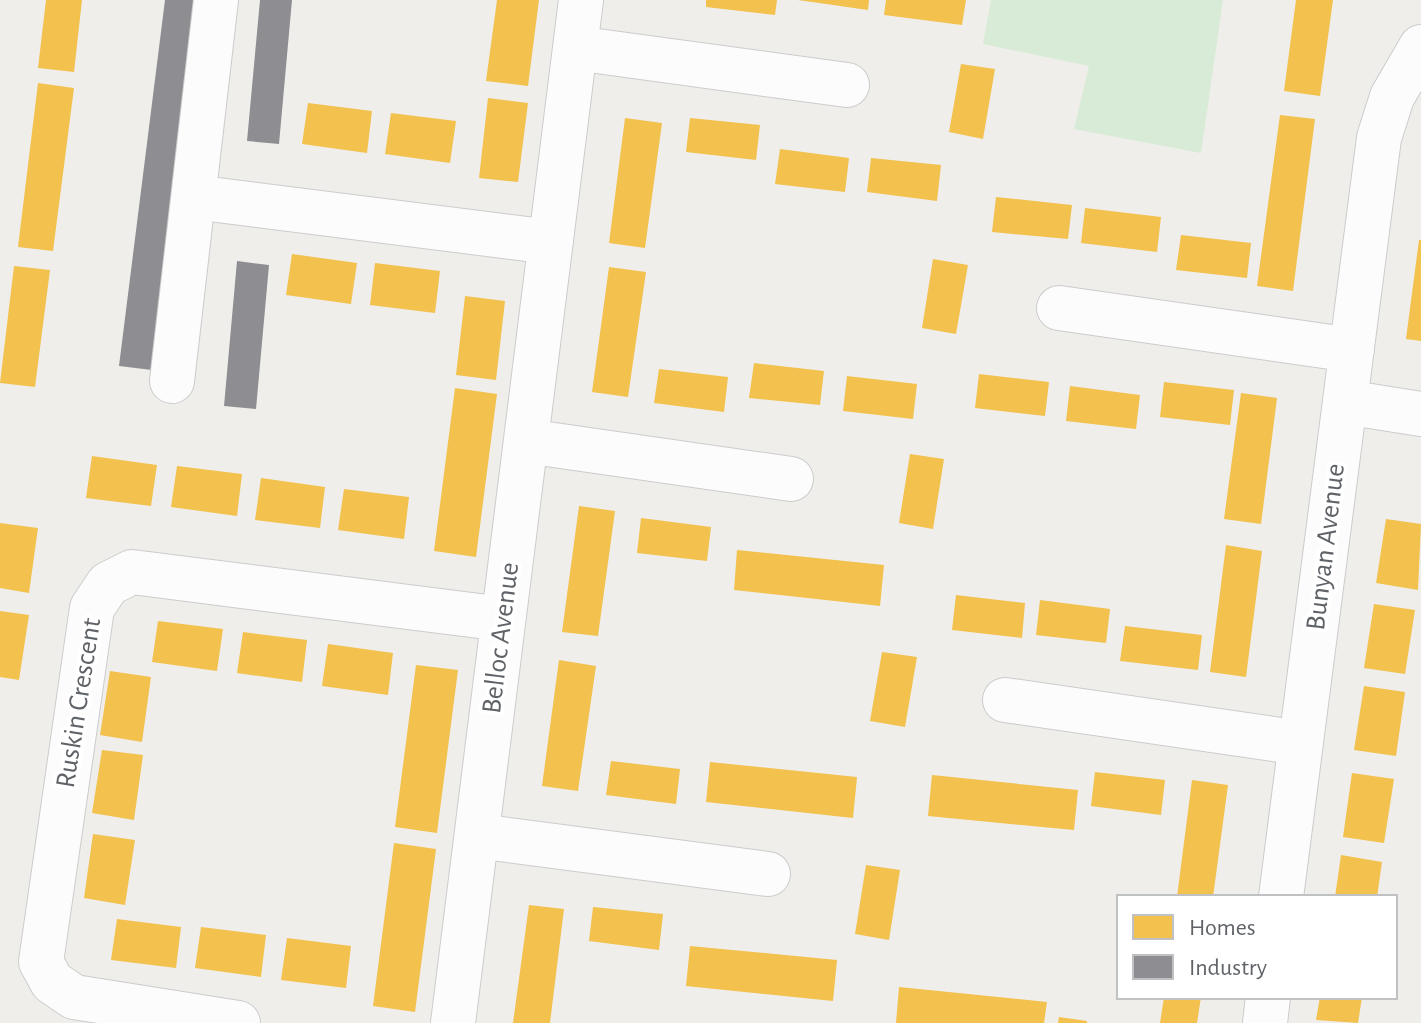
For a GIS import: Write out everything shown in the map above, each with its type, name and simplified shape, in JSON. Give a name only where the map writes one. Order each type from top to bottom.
[{"type":"street","points":[[172,381],[216,0]]},
{"type":"street","name":"Belloc Avenue","points":[[453,1023],[581,0]]},
{"type":"street","name":"Bunyan Avenue","points":[[1281,895],[1379,138],[1392,97],[1421,47]]},
{"type":"street","points":[[575,48],[847,85]]},
{"type":"street","points":[[194,197],[551,242]]},
{"type":"street","points":[[1059,308],[1352,350]]},
{"type":"street","points":[[1345,402],[1421,414]]},
{"type":"street","points":[[526,441],[791,479]]},
{"type":"street","name":"Ruskin Crescent","points":[[238,1023],[74,997],[52,982],[41,962],[92,608],[108,584],[132,572],[503,619]]},
{"type":"street","points":[[1005,700],[1301,743]]},
{"type":"street","points":[[477,836],[768,874]]},
{"type":"street","points":[[1265,1023],[1268,999]]},
{"type":"green space","points":[[991,0],[1223,0],[1201,153],[1074,129],[1089,66],[983,44]]},
{"type":"building: Homes","points":[[46,0],[82,0],[74,72],[38,68]]},
{"type":"building: Homes","points":[[497,0],[539,0],[528,86],[486,81]]},
{"type":"building: Homes","points":[[706,0],[777,0],[775,15],[706,7]]},
{"type":"building: Homes","points":[[798,0],[869,0],[868,10]]},
{"type":"building: Homes","points":[[886,0],[966,0],[962,25],[884,15]]},
{"type":"building: Homes","points":[[1296,0],[1333,0],[1320,96],[1284,91]]},
{"type":"building: Homes","points":[[961,64],[995,69],[983,139],[949,132]]},
{"type":"building: Homes","points":[[38,83],[74,88],[53,251],[18,247]]},
{"type":"building: Homes","points":[[488,98],[528,103],[518,182],[479,178]]},
{"type":"building: Homes","points":[[308,103],[372,111],[367,153],[302,144]]},
{"type":"building: Homes","points":[[391,113],[456,121],[450,163],[385,154]]},
{"type":"building: Homes","points":[[1280,115],[1315,119],[1293,291],[1257,286]]},
{"type":"building: Homes","points":[[625,118],[662,123],[645,248],[609,243]]},
{"type":"building: Homes","points":[[690,118],[760,125],[756,160],[686,152]]},
{"type":"building: Homes","points":[[780,149],[849,158],[845,192],[775,184]]},
{"type":"building: Homes","points":[[871,158],[941,165],[937,201],[867,192]]},
{"type":"building: Homes","points":[[996,197],[1072,205],[1068,239],[992,232]]},
{"type":"building: Homes","points":[[1085,208],[1161,217],[1157,252],[1081,243]]},
{"type":"building: Homes","points":[[1181,235],[1251,243],[1247,278],[1176,270]]},
{"type":"building: Homes","points":[[1421,240],[1421,341],[1406,339]]},
{"type":"building: Homes","points":[[292,254],[357,263],[351,304],[286,295]]},
{"type":"building: Homes","points":[[933,259],[968,265],[956,334],[922,328]]},
{"type":"building: Homes","points":[[375,263],[440,271],[435,313],[370,305]]},
{"type":"building: Homes","points":[[14,266],[50,270],[35,387],[0,383]]},
{"type":"building: Homes","points":[[609,267],[646,272],[628,397],[592,392]]},
{"type":"building: Homes","points":[[465,296],[505,301],[496,380],[456,375]]},
{"type":"building: Homes","points":[[754,363],[824,371],[820,405],[749,398]]},
{"type":"building: Homes","points":[[659,369],[728,377],[724,412],[654,403]]},
{"type":"building: Homes","points":[[979,374],[1049,382],[1045,416],[975,408]]},
{"type":"building: Homes","points":[[847,376],[917,384],[913,419],[843,411]]},
{"type":"building: Homes","points":[[1164,382],[1234,390],[1230,425],[1160,417]]},
{"type":"building: Homes","points":[[1070,386],[1140,395],[1136,429],[1066,421]]},
{"type":"building: Homes","points":[[455,388],[497,394],[476,557],[434,551]]},
{"type":"building: Homes","points":[[1241,393],[1277,398],[1261,524],[1224,519]]},
{"type":"building: Homes","points":[[910,454],[944,459],[933,529],[899,523]]},
{"type":"building: Homes","points":[[92,456],[157,465],[151,506],[86,498]]},
{"type":"building: Homes","points":[[177,466],[242,474],[237,516],[171,507]]},
{"type":"building: Homes","points":[[261,478],[325,487],[320,528],[255,520]]},
{"type":"building: Homes","points":[[344,489],[409,497],[404,539],[338,530]]},
{"type":"building: Homes","points":[[579,506],[615,511],[598,636],[562,632]]},
{"type":"building: Homes","points":[[641,518],[711,527],[707,561],[637,553]]},
{"type":"building: Homes","points":[[1386,519],[1421,524],[1418,590],[1376,583]]},
{"type":"building: Homes","points":[[0,523],[38,528],[29,593],[0,588]]},
{"type":"building: Homes","points":[[1226,545],[1262,551],[1246,677],[1210,672]]},
{"type":"building: Homes","points":[[737,550],[884,565],[880,606],[734,590]]},
{"type":"building: Homes","points":[[956,595],[1025,603],[1022,638],[952,630]]},
{"type":"building: Homes","points":[[1040,600],[1110,609],[1106,643],[1036,635]]},
{"type":"building: Homes","points":[[1374,604],[1415,610],[1405,674],[1364,668]]},
{"type":"building: Homes","points":[[0,611],[29,615],[19,680],[0,677]]},
{"type":"building: Homes","points":[[158,621],[223,629],[217,671],[152,662]]},
{"type":"building: Homes","points":[[1125,626],[1202,635],[1198,670],[1120,661]]},
{"type":"building: Homes","points":[[243,632],[307,640],[302,682],[237,673]]},
{"type":"building: Homes","points":[[328,644],[393,653],[388,695],[322,686]]},
{"type":"building: Homes","points":[[882,652],[917,657],[905,727],[870,721]]},
{"type":"building: Homes","points":[[559,660],[596,666],[578,791],[542,786]]},
{"type":"building: Homes","points":[[416,665],[458,670],[437,833],[395,827]]},
{"type":"building: Homes","points":[[110,671],[151,677],[142,742],[100,735]]},
{"type":"building: Homes","points":[[1364,686],[1405,692],[1396,756],[1354,750]]},
{"type":"building: Homes","points":[[102,750],[143,755],[134,820],[92,813]]},
{"type":"building: Homes","points":[[611,761],[680,769],[676,804],[606,795]]},
{"type":"building: Homes","points":[[710,762],[857,777],[853,818],[706,802]]},
{"type":"building: Homes","points":[[1095,772],[1165,780],[1161,815],[1091,806]]},
{"type":"building: Homes","points":[[1352,773],[1394,779],[1384,843],[1343,837]]},
{"type":"building: Homes","points":[[932,775],[1078,790],[1074,830],[928,816]]},
{"type":"building: Homes","points":[[1192,780],[1228,785],[1213,895],[1177,895]]},
{"type":"building: Homes","points":[[93,834],[135,840],[125,905],[84,898]]},
{"type":"building: Homes","points":[[394,843],[436,849],[415,1012],[373,1006]]},
{"type":"building: Homes","points":[[1341,855],[1382,862],[1377,895],[1335,895]]},
{"type":"building: Homes","points":[[866,865],[900,870],[889,940],[855,934]]},
{"type":"building: Homes","points":[[529,905],[564,909],[550,1023],[513,1023]]},
{"type":"building: Homes","points":[[593,907],[663,914],[659,950],[589,941]]},
{"type":"building: Homes","points":[[117,919],[181,927],[176,968],[111,960]]},
{"type":"building: Homes","points":[[201,927],[266,935],[261,977],[195,968]]},
{"type":"building: Homes","points":[[287,938],[351,946],[346,988],[281,980]]},
{"type":"building: Homes","points":[[690,946],[837,960],[833,1001],[686,986]]},
{"type":"building: Homes","points":[[899,987],[1047,1002],[1044,1023],[896,1023]]},
{"type":"building: Homes","points":[[1164,999],[1201,999],[1197,1023],[1160,1023]]},
{"type":"building: Homes","points":[[1320,999],[1362,999],[1358,1023],[1316,1020]]},
{"type":"building: Homes","points":[[1059,1017],[1087,1021],[1087,1023],[1058,1023]]},
{"type":"building: Industry","points":[[165,0],[198,0],[152,370],[119,366]]},
{"type":"building: Industry","points":[[260,0],[292,0],[279,144],[247,141]]},
{"type":"building: Industry","points":[[237,261],[269,265],[256,409],[224,406]]}]
